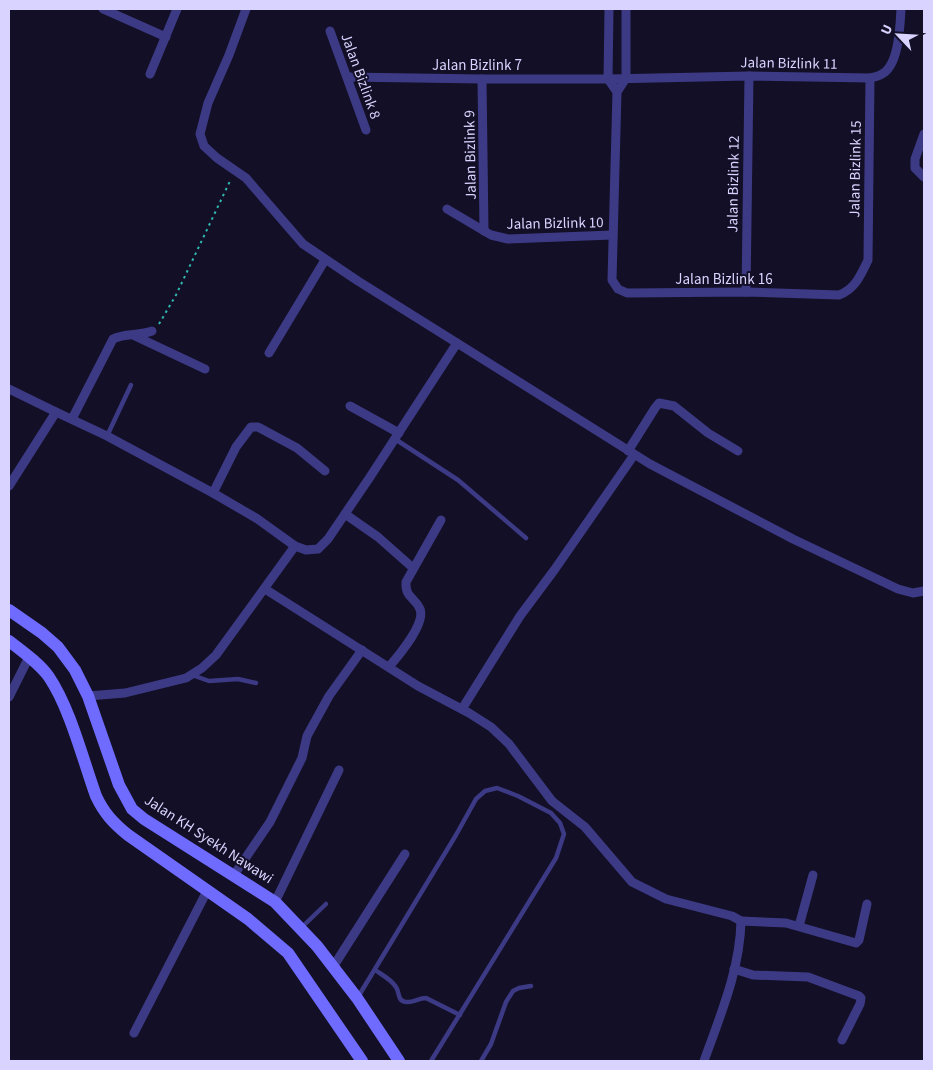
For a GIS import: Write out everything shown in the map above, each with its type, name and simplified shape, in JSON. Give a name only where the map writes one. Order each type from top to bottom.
[{"type":"main road","name":"Jalan KH Syekh Nawawi","points":[[9,610],[42,633],[58,647],[75,670],[88,696],[118,784],[132,809],[144,819],[275,902],[301,928],[357,998],[399,1061]]},
{"type":"main road","points":[[9,641],[48,676],[62,700],[103,811],[112,822],[255,925],[288,953],[362,1061]]},
{"type":"street","points":[[103,9],[166,37]]},
{"type":"street","points":[[150,74],[177,9]]},
{"type":"street","points":[[246,9],[208,103],[200,134],[204,146],[256,188],[268,205],[303,244],[631,453],[793,539],[898,589],[913,593],[924,591]]},
{"type":"street","points":[[608,9],[608,79],[617,92],[626,78],[626,9]]},
{"type":"street","points":[[870,78],[884,73],[899,45],[901,9]]},
{"type":"street","name":"Jalan Bizlink 8","points":[[330,31],[366,130]]},
{"type":"street","name":"Jalan Bizlink 11","points":[[608,79],[748,76],[870,78]]},
{"type":"street","name":"Jalan Bizlink 12","points":[[746,292],[748,76]]},
{"type":"street","name":"Jalan Bizlink 7","points":[[347,77],[608,79]]},
{"type":"street","name":"Jalan Bizlink 15","points":[[868,260],[870,78]]},
{"type":"street","name":"Jalan Bizlink 9","points":[[482,79],[484,231]]},
{"type":"street","name":"Jalan Bizlink 16","points":[[617,92],[612,280],[618,289],[627,293],[746,292],[839,294],[849,291],[868,260]]},
{"type":"street","points":[[924,134],[915,159],[915,168],[924,177]]},
{"type":"street","name":"Jalan Bizlink 10","points":[[447,209],[490,235],[508,239],[612,235]]},
{"type":"street","points":[[269,353],[326,260]]},
{"type":"street","points":[[72,419],[110,343],[119,336],[142,335],[152,331]]},
{"type":"street","points":[[132,335],[205,369]]},
{"type":"street","points":[[9,389],[107,436],[213,492],[256,518],[295,546],[306,550],[318,550],[345,514],[457,343]]},
{"type":"street","points":[[462,709],[520,616],[555,569],[631,453],[659,403],[674,406],[708,433],[738,451]]},
{"type":"street","points":[[350,406],[397,436]]},
{"type":"street","points":[[9,486],[56,412]]},
{"type":"street","points":[[213,492],[236,447],[251,427],[258,427],[297,448],[325,471]]},
{"type":"street","points":[[345,514],[378,537],[413,568]]},
{"type":"street","points":[[389,667],[399,656],[416,629],[420,610],[406,592],[406,582],[441,520]]},
{"type":"street","points":[[88,696],[125,693],[186,678],[202,668],[216,655],[295,546]]},
{"type":"street","points":[[265,588],[418,686],[462,709],[491,728],[509,744],[552,800],[585,828],[632,882],[666,899],[732,916],[741,921],[786,923],[856,942],[859,940],[867,904]]},
{"type":"street","points":[[234,875],[270,822],[302,758],[307,736],[329,696],[362,650]]},
{"type":"street","points":[[9,697],[29,657]]},
{"type":"street","points":[[275,902],[339,770]]},
{"type":"street","points":[[333,968],[405,854]]},
{"type":"street","points":[[799,926],[813,875]]},
{"type":"street","points":[[134,1033],[207,891]]},
{"type":"street","points":[[704,1061],[729,991],[740,943],[741,921]]},
{"type":"street","points":[[734,969],[753,975],[808,977],[859,996],[861,998],[860,1004],[842,1040]]},
{"type":"lane","points":[[107,436],[131,385]]},
{"type":"lane","points":[[397,436],[458,480],[526,538]]},
{"type":"lane","points":[[191,675],[209,681],[238,679],[256,684]]},
{"type":"lane","points":[[357,998],[476,799],[486,791],[497,788],[551,813],[560,824],[564,834],[556,858],[431,1061]]},
{"type":"lane","points":[[301,928],[326,904]]},
{"type":"lane","points":[[374,970],[391,980],[398,990],[400,999],[404,1002],[426,998],[460,1015]]},
{"type":"lane","points":[[481,1061],[491,1044],[506,1002],[513,991],[531,986]]},
{"type":"path","points":[[152,331],[159,324],[176,295],[235,170]]}]
